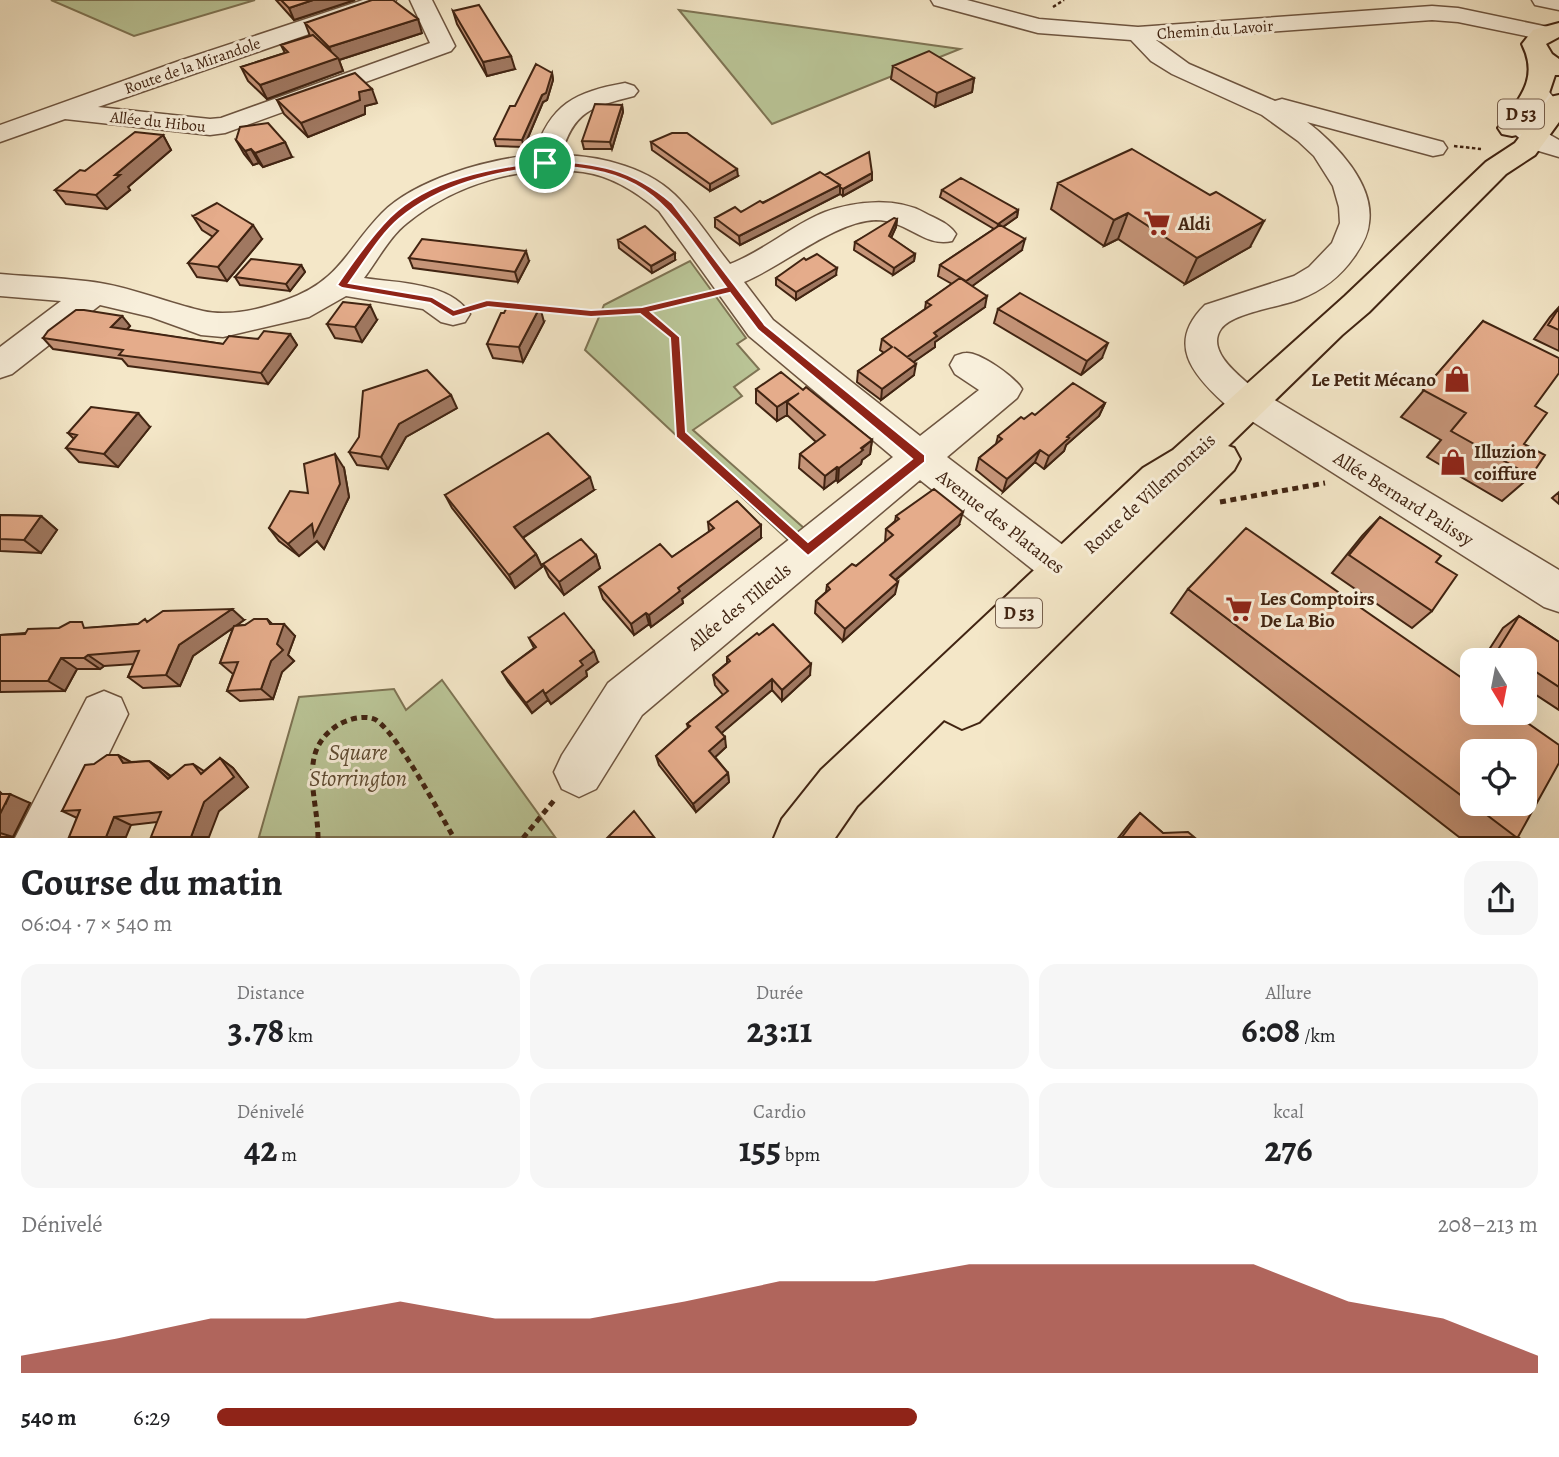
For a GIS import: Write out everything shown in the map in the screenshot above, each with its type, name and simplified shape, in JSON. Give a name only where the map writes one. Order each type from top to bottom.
[{"type":"main road","name":"D 53","points":[[1532,145],[1548,98],[1544,74],[1548,47]]},
{"type":"main road","name":"D 53","points":[[1532,145],[1548,98]]},
{"type":"main road","name":"Route de Villemontais","points":[[801,838],[839,788],[1075,578],[1341,330],[1357,304],[1532,145]]},
{"type":"main road","name":"Route de Villemontais","points":[[815,838],[869,794],[1075,578]]},
{"type":"street","name":"Route de la Mirandole","points":[[0,134],[385,0]]},
{"type":"street","name":"Allée du Hibou","points":[[61,111],[210,127],[225,125],[443,46],[421,0]]},
{"type":"street","name":"Chemin du Lavoir","points":[[942,0],[1038,26],[1138,34],[1432,12],[1452,8],[1548,47]]},
{"type":"street","points":[[1543,0],[1559,3]]},
{"type":"street","points":[[1138,34],[1153,51],[1174,67],[1250,98],[1433,148]]},
{"type":"street","points":[[1149,81],[1174,67]]},
{"type":"street","points":[[545,163],[561,123],[573,106],[599,95],[625,91]]},
{"type":"street","points":[[1250,98],[1312,139],[1364,130]]},
{"type":"street","name":"Allée Bernard Palissy","points":[[1312,139],[1332,162],[1351,195],[1356,217],[1354,231],[1336,262],[1322,275],[1297,289],[1217,313],[1208,320],[1201,332],[1201,347],[1207,363],[1224,383],[1258,407],[1559,593]]},
{"type":"street","name":"Avenue des Platanes","points":[[0,285],[94,293],[159,308],[201,323],[223,325],[254,320],[297,309],[342,285],[394,218],[433,191],[496,170],[545,163],[586,164],[620,174],[650,189],[669,205],[761,328],[920,459],[1075,578]]},
{"type":"street","points":[[728,284],[835,219],[874,211],[906,214],[941,234]]},
{"type":"street","points":[[342,285],[432,300],[453,314]]},
{"type":"street","points":[[0,365],[94,293]]},
{"type":"street","points":[[920,459],[1004,389],[967,365]]},
{"type":"street","name":"Allée des Tilleuls","points":[[579,772],[625,699],[920,459]]},
{"type":"street","points":[[41,838],[104,714]]},
{"type":"path","points":[[1433,148],[1445,145],[1484,149],[1492,139],[1532,145]]},
{"type":"path","points":[[453,314],[487,304],[591,313],[642,310],[728,284]]},
{"type":"path","points":[[642,310],[675,337],[681,433],[808,550]]},
{"type":"path","points":[[1212,504],[1343,479],[1358,470]]},
{"type":"path","points":[[318,838],[319,816],[313,775],[315,753],[324,736],[345,722],[363,717],[378,721],[394,741],[454,838]]},
{"type":"path","points":[[523,838],[579,772]]},
{"type":"green space","points":[[51,0],[255,0],[134,36]]},
{"type":"green space","points":[[679,10],[960,49],[772,124]]},
{"type":"green space","points":[[690,261],[746,338],[737,344],[759,369],[734,387],[742,396],[693,430],[805,529],[789,541],[585,350],[604,305]]},
{"type":"green space","name":"Square Storrington","points":[[442,680],[555,837],[259,837],[299,697],[394,689],[406,710]]},
{"type":"building","points":[[281,0],[313,0],[289,8]]},
{"type":"building","points":[[372,0],[393,0],[418,19],[329,47],[305,23]]},
{"type":"building","points":[[479,5],[511,56],[483,62],[453,11]]},
{"type":"building","points":[[313,35],[338,58],[260,85],[241,67],[288,52],[281,45]]},
{"type":"building","points":[[929,51],[974,78],[937,93],[893,66]]},
{"type":"building","points":[[536,64],[552,73],[546,93],[542,95],[522,140],[494,139],[510,106],[515,106]]},
{"type":"building","points":[[355,73],[372,89],[359,92],[360,100],[301,123],[277,100]]},
{"type":"building","points":[[595,104],[622,105],[610,142],[582,141]]},
{"type":"building","points":[[268,123],[285,142],[255,153],[251,149],[245,151],[236,140],[240,127]]},
{"type":"building","points":[[135,132],[163,135],[115,175],[120,175],[96,195],[55,190],[80,170],[85,171]]},
{"type":"building","points":[[672,133],[687,133],[737,169],[710,184],[651,142]]},
{"type":"building","points":[[1132,149],[1210,195],[1216,192],[1264,221],[1197,258],[1128,213],[1114,220],[1058,183]]},
{"type":"building","points":[[869,152],[872,173],[843,189],[825,175]]},
{"type":"building","points":[[820,172],[840,185],[739,236],[715,218],[735,207],[741,212],[760,201],[763,203]]},
{"type":"building","points":[[961,178],[1018,210],[998,224],[942,190]]},
{"type":"building","points":[[217,203],[253,225],[218,267],[188,263],[218,231],[193,216]]},
{"type":"building","points":[[894,218],[897,219],[889,236],[915,254],[894,268],[855,242]]},
{"type":"building","points":[[1000,225],[1025,239],[966,281],[940,265]]},
{"type":"building","points":[[645,226],[675,253],[651,266],[618,240]]},
{"type":"building","points":[[422,239],[526,251],[515,272],[409,258]]},
{"type":"building","points":[[817,254],[837,268],[796,292],[776,278],[804,258],[806,260]]},
{"type":"building","points":[[251,259],[301,265],[286,284],[235,277]]},
{"type":"building","points":[[960,278],[987,296],[934,333],[937,336],[907,357],[894,347],[916,364],[882,389],[858,371],[892,347],[882,339],[931,305],[926,302]]},
{"type":"building","points":[[1020,293],[1108,343],[1087,361],[998,309]]},
{"type":"building","points":[[343,302],[370,305],[355,327],[327,324]]},
{"type":"building","points":[[509,303],[540,307],[519,347],[487,344],[501,313],[504,313]]},
{"type":"building","points":[[1559,308],[1559,330],[1548,325]]},
{"type":"building","points":[[76,310],[122,316],[111,327],[223,344],[229,336],[258,339],[264,331],[290,334],[261,373],[119,355],[123,350],[43,338],[48,331]]},
{"type":"building","points":[[1483,321],[1559,358],[1559,373],[1535,406],[1547,413],[1524,444],[1545,455],[1531,476],[1451,431],[1466,413],[1423,390]]},
{"type":"building","points":[[427,370],[451,395],[399,424],[381,457],[349,452],[359,437],[363,391]]},
{"type":"building","points":[[781,372],[803,390],[806,387],[872,440],[861,448],[863,450],[825,476],[800,454],[825,435],[787,402],[799,393],[777,407],[756,389]]},
{"type":"building","points":[[1073,383],[1105,403],[1049,456],[1040,450],[1007,479],[979,458],[1002,439],[998,436],[1021,417],[1024,419],[1032,413],[1035,415]]},
{"type":"building","points":[[91,407],[138,413],[104,454],[66,448],[77,435],[68,433]]},
{"type":"building","points":[[548,433],[590,477],[514,527],[536,554],[509,575],[445,495]]},
{"type":"building","points":[[335,454],[340,484],[314,536],[312,524],[288,544],[269,528],[290,491],[308,493],[304,464]]},
{"type":"building","points":[[934,489],[963,512],[890,575],[898,582],[845,629],[816,601],[830,589],[827,585],[852,564],[856,566],[893,535],[886,529],[899,519],[896,516]]},
{"type":"building","points":[[737,501],[761,525],[678,588],[680,591],[649,615],[646,613],[631,624],[599,587],[660,544],[672,557],[714,528],[708,522]]},
{"type":"building","points":[[0,515],[41,516],[24,540],[0,539]]},
{"type":"building","points":[[1380,517],[1441,556],[1436,562],[1457,575],[1432,611],[1349,555]]},
{"type":"building","points":[[1246,528],[1460,677],[1460,725],[1531,725],[1559,745],[1559,763],[1537,803],[1537,739],[1460,739],[1460,795],[1188,589]]},
{"type":"building","points":[[581,539],[596,555],[559,582],[543,564]]},
{"type":"building","points":[[232,609],[179,645],[166,675],[128,677],[139,651],[61,658],[48,681],[0,681],[0,635],[25,634],[28,629],[59,628],[70,622],[82,622],[84,628],[138,624],[145,619],[147,622],[163,611]]},
{"type":"building","points":[[564,613],[594,651],[580,661],[583,665],[545,694],[543,690],[526,703],[502,672],[536,647],[529,638]]},
{"type":"building","points":[[1519,616],[1559,642],[1559,687],[1537,673],[1537,648],[1499,648]]},
{"type":"building","points":[[254,619],[267,619],[270,624],[284,624],[277,644],[283,650],[271,661],[261,689],[227,691],[238,662],[220,663],[234,626],[245,625]]},
{"type":"building","points":[[773,624],[811,664],[782,690],[772,679],[716,727],[725,737],[709,751],[728,773],[693,804],[656,756],[690,726],[687,724],[728,691],[713,675],[730,661],[727,657]]},
{"type":"building","points":[[107,755],[118,755],[123,763],[149,761],[168,779],[185,765],[193,764],[201,774],[220,758],[234,777],[204,802],[191,837],[151,837],[161,812],[114,817],[106,837],[69,837],[80,810],[62,811],[85,765],[94,764]]},
{"type":"building","points":[[0,794],[10,794],[0,814]]},
{"type":"building","points":[[634,811],[654,837],[608,837]]},
{"type":"building","points":[[1140,813],[1163,833],[1188,832],[1194,837],[1122,837]]},
{"type":"building","points":[[1488,816],[1530,816],[1516,837]]},
{"type":"place","name":"Aldi","points":[[1157,223]]},
{"type":"place","name":"Le Petit Mécano","points":[[1457,379]]},
{"type":"place","name":"Illuzion coiffure","points":[[1453,462]]},
{"type":"place","name":"Les Comptoirs De La Bio","points":[[1239,609]]},
{"type":"route","points":[[545,163],[496,170],[433,191],[394,218],[342,285],[432,300],[453,314],[487,304],[591,313],[642,310],[733,289],[761,328],[920,459],[808,550],[681,433],[675,337],[642,310],[733,289],[669,205],[650,189],[620,174],[586,164],[545,163]]}]
